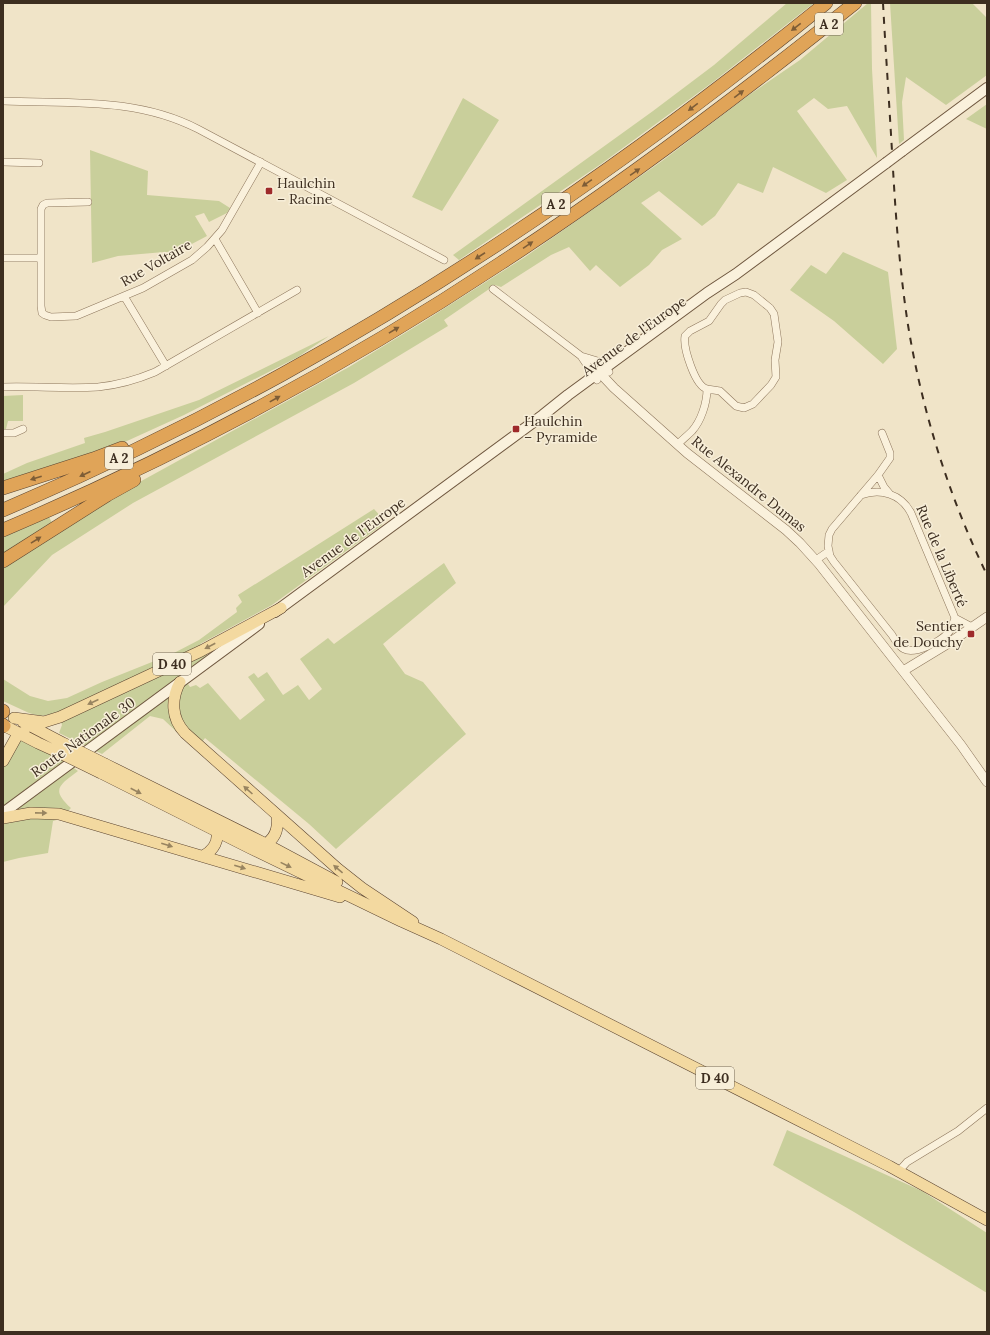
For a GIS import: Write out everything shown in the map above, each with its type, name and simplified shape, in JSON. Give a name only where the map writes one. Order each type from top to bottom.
[{"type":"highway","name":"A 2","points":[[3,510],[130,453],[233,401],[382,317],[520,229],[581,187],[753,61],[826,3]]},
{"type":"highway","name":"A 2","points":[[3,530],[129,473],[241,417],[318,375],[400,327],[546,233],[629,176],[768,72],[855,3]]},
{"type":"highway","points":[[3,488],[110,453],[196,415],[233,401]]},
{"type":"highway","points":[[3,561],[110,493],[201,443],[241,417]]},
{"type":"main road","name":"Avenue de l'Europe","points":[[180,682],[543,414],[564,402],[601,374],[676,323],[736,274],[987,88]]},
{"type":"main road","name":"D 40","points":[[5,718],[44,722],[60,717],[197,652],[281,608]]},
{"type":"main road","name":"Route Nationale 30","points":[[3,813],[180,682]]},
{"type":"main road","points":[[180,682],[176,692],[173,710],[176,722],[181,730],[351,879],[415,924]]},
{"type":"main road","points":[[60,717],[52,726],[50,736],[54,747],[63,748]]},
{"type":"main road","name":"D 40","points":[[5,718],[18,734],[63,748],[266,844],[441,939]]},
{"type":"main road","points":[[5,718],[50,736]]},
{"type":"main road","points":[[3,761],[18,734],[36,730]]},
{"type":"main road","name":"D 40","points":[[103,768],[218,832],[389,916],[441,939],[898,1171],[987,1220]]},
{"type":"main road","name":"D 40","points":[[3,818],[31,812],[59,814],[337,897],[389,916]]},
{"type":"main road","name":"D 40","points":[[202,814],[214,822],[218,832]]},
{"type":"main road","points":[[250,848],[255,848],[266,844],[272,839],[278,826],[278,816]]},
{"type":"main road","points":[[203,856],[210,852],[214,847],[218,832]]},
{"type":"street","points":[[3,101],[114,105],[140,109],[166,116],[188,124],[444,260]]},
{"type":"street","points":[[3,162],[39,163]]},
{"type":"street","name":"Rue Voltaire","points":[[41,258],[41,306],[44,314],[50,317],[74,317],[124,296],[188,263],[203,251],[215,239],[224,226],[261,162]]},
{"type":"street","points":[[3,258],[41,258],[41,211],[43,205],[50,202],[88,202]]},
{"type":"street","points":[[215,239],[258,313]]},
{"type":"street","points":[[493,289],[581,356],[601,374]]},
{"type":"street","points":[[3,387],[91,387],[107,386],[136,379],[166,366],[297,290]]},
{"type":"street","points":[[746,292],[754,295],[770,308],[775,317],[778,342],[775,360],[776,374],[774,383],[754,404],[744,408],[736,406],[720,391],[707,389],[703,388],[699,384],[685,348],[685,336],[690,331],[711,320],[720,304],[725,300],[740,293],[746,292]]},
{"type":"street","points":[[124,296],[166,366]]},
{"type":"street","points":[[581,356],[599,361],[601,374]]},
{"type":"street","name":"Rue Alexandre Dumas","points":[[601,374],[614,388],[678,444],[786,530],[800,543],[816,560],[903,671],[967,753],[987,782]]},
{"type":"street","points":[[678,444],[692,431],[698,422],[705,403],[707,389]]},
{"type":"street","points":[[3,433],[14,433],[23,429]]},
{"type":"street","points":[[882,433],[890,456],[889,460],[832,529],[829,539],[829,551],[834,562],[903,649],[914,651],[930,645],[949,632],[955,618]]},
{"type":"street","name":"Rue de la Liberté","points":[[878,475],[889,493],[903,502],[909,510],[955,618],[972,627]]},
{"type":"street","points":[[861,495],[870,492],[889,493]]},
{"type":"street","points":[[816,560],[829,551]]},
{"type":"street","points":[[903,671],[949,643],[987,617]]},
{"type":"street","points":[[898,1171],[907,1162],[949,1137],[987,1108]]},
{"type":"green space","points":[[787,3],[814,3],[713,82],[601,164],[459,260],[453,255],[653,111],[714,65]]},
{"type":"green space","points":[[868,3],[871,3],[872,69],[877,158],[847,106],[828,109],[814,98],[797,111],[847,180],[826,193],[773,167],[763,193],[738,183],[715,216],[702,226],[659,191],[641,203],[682,239],[662,250],[649,265],[620,287],[596,265],[590,271],[569,247],[551,255],[501,287],[495,285],[444,320],[448,326],[354,383],[133,503],[52,555],[3,607],[3,537],[49,517],[57,532],[105,501],[349,367],[423,322],[525,257],[662,161],[749,95],[800,60]]},
{"type":"green space","points":[[890,3],[972,3],[987,18],[987,75],[946,105],[906,77],[902,102],[904,140],[899,144]]},
{"type":"green space","points":[[463,98],[499,120],[442,211],[412,197]]},
{"type":"green space","points":[[987,104],[987,129],[966,119]]},
{"type":"green space","points":[[90,150],[148,171],[147,195],[219,201],[230,208],[227,213],[209,222],[204,213],[195,216],[207,236],[169,256],[169,252],[164,252],[118,256],[92,263]]},
{"type":"green space","points":[[843,252],[888,272],[897,349],[883,364],[834,321],[790,290],[811,265],[826,274]]},
{"type":"green space","points":[[329,336],[298,357],[184,415],[116,446],[3,484],[3,474],[27,463],[85,443],[84,438],[199,400]]},
{"type":"green space","points":[[23,395],[23,421],[8,421],[6,429],[3,430],[3,396]]},
{"type":"green space","points":[[374,509],[383,519],[382,525],[272,605],[200,644],[207,655],[182,675],[190,687],[196,685],[200,688],[208,683],[240,720],[265,700],[248,677],[254,673],[258,678],[267,672],[283,695],[298,685],[309,700],[322,689],[300,659],[328,638],[334,644],[444,563],[456,583],[383,644],[405,674],[423,682],[466,734],[336,849],[309,824],[205,738],[196,750],[163,719],[150,716],[102,754],[59,733],[62,725],[58,713],[40,716],[29,713],[3,701],[3,679],[30,696],[48,701],[67,698],[102,682],[172,654],[199,640],[237,612],[236,608],[242,602],[238,595]]},
{"type":"green space","points":[[20,741],[27,741],[57,756],[78,771],[66,780],[60,788],[59,792],[61,796],[71,808],[60,819],[53,821],[48,853],[3,862],[3,766]]},
{"type":"green space","points":[[787,1130],[922,1191],[987,1233],[987,1293],[854,1212],[773,1165]]},
{"type":"railway","points":[[883,3],[894,188],[908,325],[921,389],[938,453],[973,545],[987,575]]},
{"type":"place","name":"Haulchin – Racine","points":[[269,191]]},
{"type":"place","name":"Haulchin – Pyramide","points":[[516,429]]},
{"type":"place","name":"Sentier de Douchy","points":[[971,634]]}]
